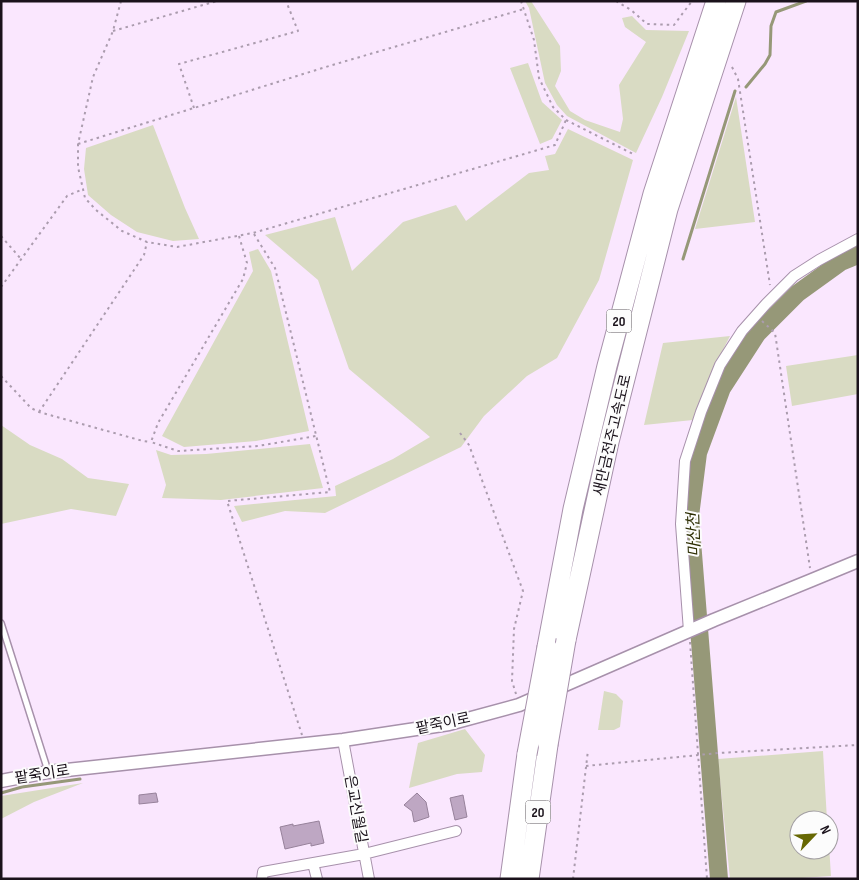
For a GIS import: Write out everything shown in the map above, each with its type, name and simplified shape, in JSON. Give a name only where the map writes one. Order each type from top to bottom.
[{"type":"highway","name":"새만금전주고속도로","points":[[510,879],[527,754],[573,509],[607,366],[653,194],[716,1]]},
{"type":"highway","name":"새만금전주고속도로","points":[[529,879],[548,745],[566,640],[609,442],[668,209],[736,1]]},
{"type":"street","points":[[691,630],[681,524],[685,461],[701,412],[720,365],[742,331],[772,297],[794,276],[858,239]]},
{"type":"street","name":"팥죽이로","points":[[1,781],[48,772],[343,740],[449,724],[518,704],[858,560]]},
{"type":"street","name":"은교신월길","points":[[343,740],[369,879]]},
{"type":"street","points":[[262,879],[263,872],[364,854],[456,831]]},
{"type":"street","points":[[313,863],[316,879]]},
{"type":"lane","points":[[1,623],[48,772]]},
{"type":"path","points":[[121,1],[113,31],[93,77],[78,144],[78,167],[85,198],[96,210],[122,231],[147,242],[177,247],[253,233],[555,145],[566,120]]},
{"type":"path","points":[[113,31],[217,1]]},
{"type":"path","points":[[194,108],[179,64],[298,31],[286,1]]},
{"type":"path","points":[[521,1],[534,40],[539,78],[554,107],[566,120],[635,155]]},
{"type":"path","points":[[616,1],[631,10],[647,24],[674,25],[692,1]]},
{"type":"path","points":[[78,144],[328,66],[524,10]]},
{"type":"path","points":[[732,67],[738,79],[772,297]]},
{"type":"path","points":[[1,287],[67,196],[83,189]]},
{"type":"path","points":[[253,233],[275,268],[330,492],[227,501],[305,744]]},
{"type":"path","points":[[1,236],[22,259]]},
{"type":"path","points":[[151,442],[158,423],[243,279],[247,263],[239,236]]},
{"type":"path","points":[[39,412],[144,255],[147,242]]},
{"type":"path","points":[[756,315],[775,333],[812,580]]},
{"type":"path","points":[[1,376],[32,408],[39,412],[178,451],[258,446],[316,436]]},
{"type":"path","points":[[460,433],[469,445],[523,591],[514,629],[512,681],[518,704]]},
{"type":"path","points":[[691,630],[707,879]]},
{"type":"path","points":[[586,766],[719,753],[858,745]]},
{"type":"path","points":[[573,879],[588,750]]},
{"type":"green space","points":[[525,1],[531,1],[560,46],[561,71],[555,86],[570,111],[585,120],[620,132],[623,119],[619,85],[646,42],[625,27],[622,18],[632,16],[646,30],[689,31],[662,97],[636,153],[567,116],[557,105],[545,83],[529,8]]},
{"type":"green space","points":[[528,63],[542,102],[562,120],[552,139],[540,144],[510,68]]},
{"type":"green space","points":[[736,97],[755,222],[695,229]]},
{"type":"green space","points":[[153,125],[199,239],[173,241],[137,232],[111,215],[88,195],[84,169],[86,148]]},
{"type":"green space","points":[[568,129],[633,160],[599,280],[557,358],[527,376],[484,416],[461,447],[325,513],[285,511],[242,522],[234,506],[336,496],[335,486],[393,459],[430,437],[349,369],[318,280],[265,235],[335,217],[352,271],[403,222],[456,205],[466,221],[529,173],[549,170],[545,156],[555,154]]},
{"type":"green space","points":[[258,249],[271,271],[309,431],[256,441],[184,447],[162,436],[253,271],[249,252]]},
{"type":"green space","points":[[730,336],[712,372],[693,420],[644,425],[663,343]]},
{"type":"green space","points":[[858,355],[858,394],[792,406],[786,366]]},
{"type":"green space","points":[[1,425],[30,445],[62,459],[88,478],[129,484],[116,516],[71,509],[1,524]]},
{"type":"green space","points":[[310,444],[323,488],[221,500],[162,498],[166,485],[156,450],[171,455],[206,454]]},
{"type":"green space","points":[[604,691],[616,694],[623,701],[620,727],[614,730],[598,730]]},
{"type":"green space","points":[[465,729],[485,755],[482,772],[457,774],[409,788],[418,743]]},
{"type":"green space","points":[[823,751],[826,810],[789,810],[789,860],[830,860],[831,876],[787,879],[730,879],[718,759]]},
{"type":"green space","points":[[83,783],[34,802],[1,819],[1,796]]},
{"type":"building","points":[[156,793],[158,802],[139,804],[139,795]]},
{"type":"building","points":[[417,793],[426,802],[429,817],[414,822],[412,811],[404,805]]},
{"type":"building","points":[[463,795],[467,817],[455,820],[450,798]]},
{"type":"building","points":[[319,821],[324,843],[311,846],[311,843],[285,849],[280,827]]},
{"type":"waterway","points":[[746,87],[770,55],[771,26],[776,12],[806,1]]},
{"type":"waterway","points":[[683,259],[735,91]]},
{"type":"waterway","name":"마산천","points":[[719,879],[690,516],[698,453],[722,388],[757,334],[798,293],[841,262],[858,255]]},
{"type":"waterway","points":[[1,793],[22,787],[80,779]]}]
